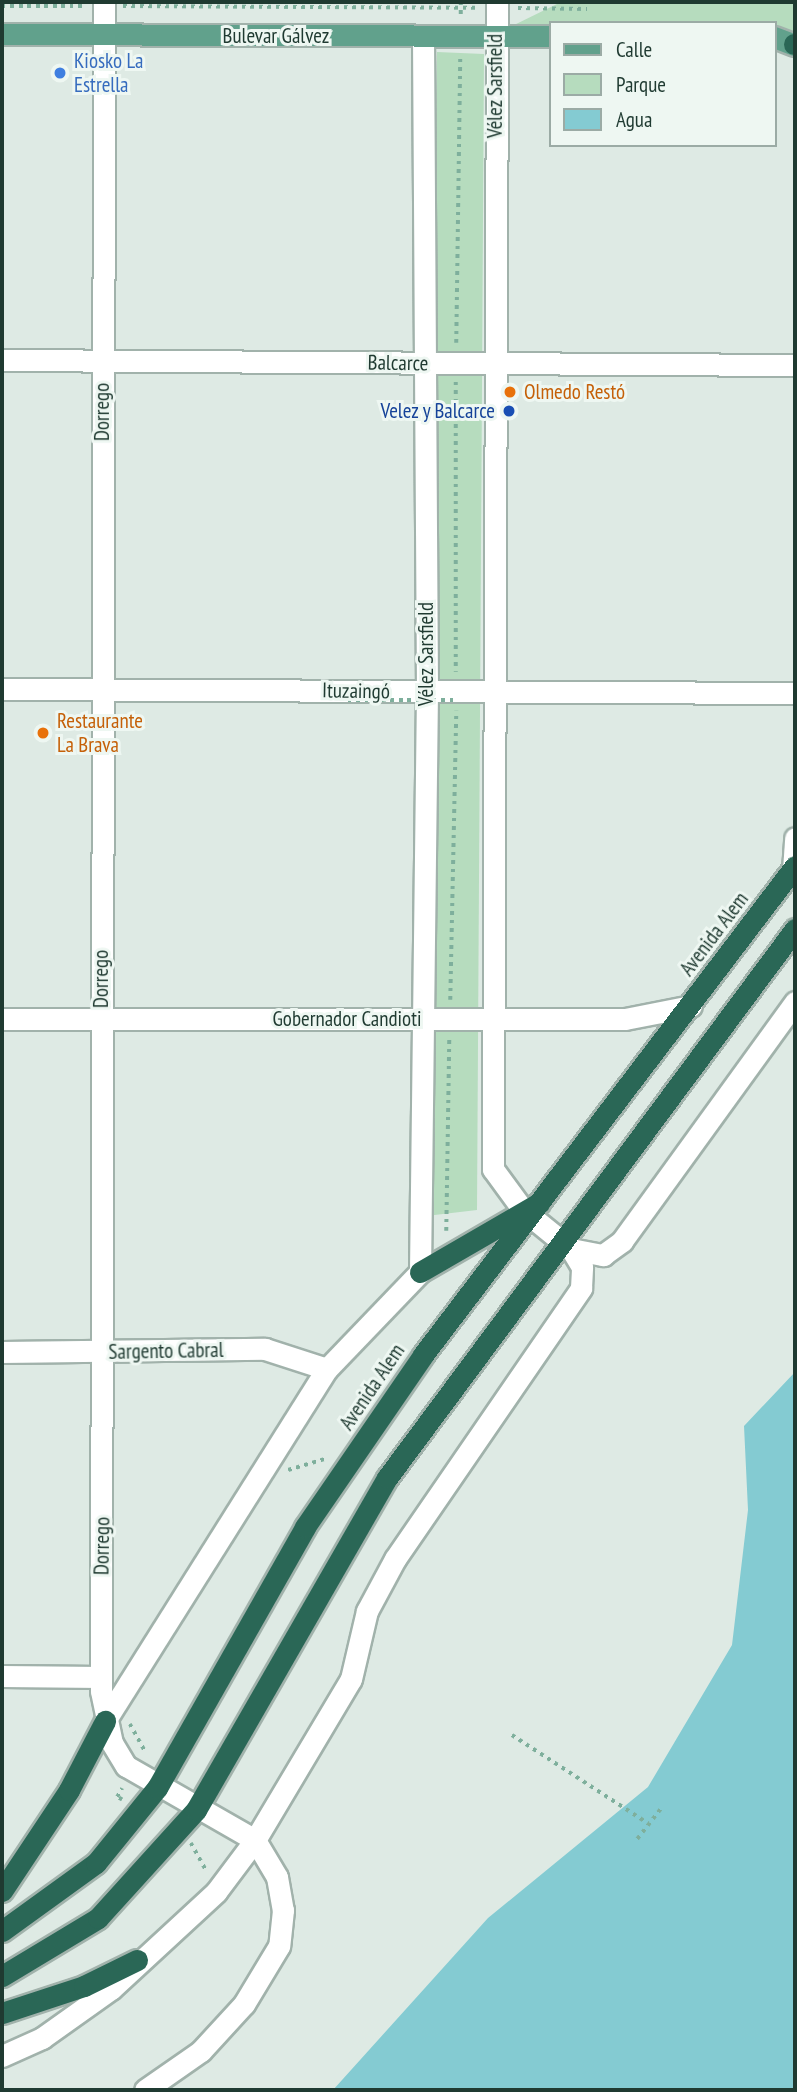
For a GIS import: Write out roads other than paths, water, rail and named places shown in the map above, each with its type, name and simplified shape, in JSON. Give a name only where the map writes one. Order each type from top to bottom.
[{"type":"highway","name":"Avenida Alem","points":[[2,1931],[96,1863],[158,1788],[306,1527],[423,1355],[527,1214],[547,1199],[794,868]]},
{"type":"highway","points":[[2,1976],[99,1918],[196,1810],[387,1478],[567,1245],[795,929]]},
{"type":"highway","points":[[420,1272],[527,1214]]},
{"type":"highway","points":[[2,1891],[69,1790],[104,1721]]},
{"type":"highway","points":[[2,2012],[83,1986],[137,1960]]},
{"type":"main road","name":"Bulevar Gálvez","points":[[2,34],[548,36]]},
{"type":"street","name":"Dorrego","points":[[104,4],[100,687],[105,1353],[101,1677],[104,1721],[126,1766],[196,1810],[256,1840]]},
{"type":"street","name":"Vélez Sarsfield","points":[[496,5],[492,1021],[494,1178],[527,1214]]},
{"type":"street","name":"Vélez Sarsfield","points":[[420,1272],[427,691],[423,36]]},
{"type":"street","name":"Balcarce","points":[[2,360],[795,365]]},
{"type":"street","name":"Ituzaingó","points":[[2,689],[100,687],[427,691],[457,696],[493,692],[795,693]]},
{"type":"street","points":[[794,868],[795,838]]},
{"type":"street","points":[[567,1245],[603,1255],[622,1241],[795,1002]]},
{"type":"street","name":"Gobernador Candioti","points":[[2,1019],[625,1019],[691,1006]]},
{"type":"street","points":[[2,2056],[77,2014],[216,1892],[256,1840],[351,1679],[367,1611],[395,1559],[581,1287],[582,1267],[567,1245],[527,1214]]},
{"type":"street","name":"Avenida Alem","points":[[104,1721],[327,1369],[420,1272]]},
{"type":"street","name":"Sargento Cabral","points":[[2,1352],[105,1353],[265,1349],[327,1369]]},
{"type":"street","points":[[2,1676],[101,1677]]},
{"type":"street","points":[[145,2090],[223,2029],[273,1961],[283,1910],[277,1877],[256,1840]]},
{"type":"water","points":[[795,1372],[795,2090],[333,2090],[488,1918],[648,1787],[732,1645],[748,1510],[744,1426]]},
{"type":"place","name":"Kiosko La Estrella","points":[[60,73]]},
{"type":"place","name":"Olmedo Restó","points":[[510,392]]},
{"type":"place","name":"Velez y Balcarce","points":[[509,411]]},
{"type":"place","name":"Restaurante La Brava","points":[[43,733]]}]
